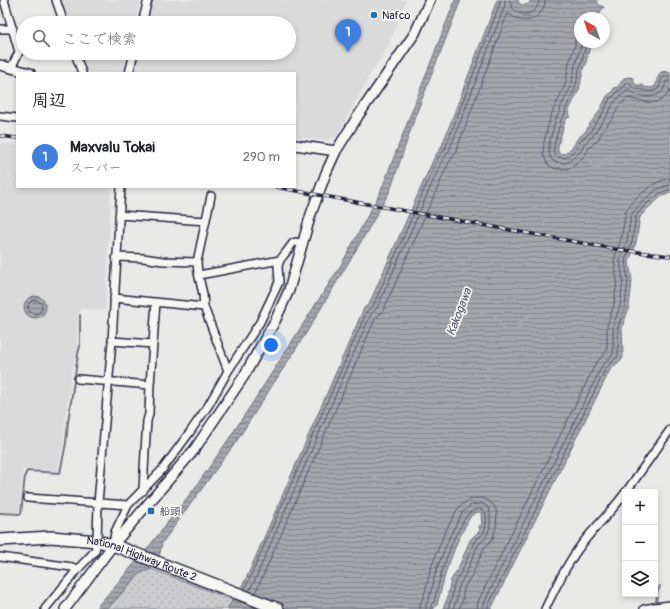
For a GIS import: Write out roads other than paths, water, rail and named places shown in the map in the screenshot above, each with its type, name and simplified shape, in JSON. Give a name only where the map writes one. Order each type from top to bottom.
[{"type":"highway","name":"National Highway Route 2","points":[[0,540],[51,537],[97,541],[124,549],[278,609]]},
{"type":"main road","points":[[65,609],[113,545],[194,450],[244,376],[275,321],[289,290],[311,214],[336,151],[415,33],[430,0]]},
{"type":"main road","points":[[0,65],[26,72]]},
{"type":"main road","points":[[296,145],[336,151]]},
{"type":"street","points":[[4,0],[16,40]]},
{"type":"street","points":[[56,0],[62,16]]},
{"type":"street","points":[[144,16],[148,0]]},
{"type":"street","points":[[0,29],[13,29]]},
{"type":"street","points":[[11,68],[16,58]]},
{"type":"street","points":[[77,60],[82,72]]},
{"type":"street","points":[[129,72],[132,60]]},
{"type":"street","points":[[0,116],[16,118]]},
{"type":"street","points":[[45,609],[77,570],[95,551],[97,541],[98,503],[112,341],[121,188]]},
{"type":"street","points":[[211,196],[197,262],[204,307],[228,371]]},
{"type":"street","points":[[119,215],[206,221]]},
{"type":"street","points":[[113,545],[115,532],[128,505],[162,470],[190,432],[208,406],[228,371],[260,322],[277,286],[278,266],[280,260],[293,243],[296,242],[303,244]]},
{"type":"street","points":[[116,257],[197,262]]},
{"type":"street","points":[[199,274],[280,260]]},
{"type":"street","points":[[114,298],[204,307]]},
{"type":"street","points":[[143,491],[156,302]]},
{"type":"street","points":[[112,341],[153,344]]},
{"type":"street","points":[[78,379],[150,385]]},
{"type":"street","points":[[628,489],[670,430]]},
{"type":"street","points":[[545,609],[570,560],[622,497]]},
{"type":"street","points":[[28,498],[128,505]]},
{"type":"street","points":[[0,557],[72,567],[77,570]]},
{"type":"street","points":[[644,609],[670,605]]},
{"type":"water","points":[[455,0],[461,0],[415,117],[390,191],[365,235],[308,330],[236,442],[162,543],[160,553],[151,569],[140,573],[107,609],[95,609],[147,549],[197,485],[255,399],[341,265],[380,193]]},
{"type":"water","name":"Kakogawa","points":[[497,0],[518,0],[519,3],[525,5],[531,0],[597,0],[599,5],[604,7],[600,12],[574,12],[574,48],[590,48],[579,90],[569,110],[570,117],[565,121],[558,146],[558,153],[565,154],[574,145],[577,139],[586,131],[599,112],[607,96],[614,88],[618,87],[624,78],[633,78],[636,85],[643,85],[644,87],[652,88],[656,85],[657,79],[661,72],[668,71],[670,73],[670,193],[661,197],[640,217],[636,243],[629,262],[632,280],[629,308],[622,327],[623,358],[610,370],[491,609],[443,609],[448,596],[451,580],[458,569],[470,540],[478,533],[480,530],[479,526],[482,525],[482,514],[479,512],[470,517],[458,540],[446,571],[437,605],[434,609],[227,609],[246,579],[364,308],[369,304],[435,156],[441,148]]},
{"type":"water","points":[[31,296],[39,296],[46,303],[46,311],[39,318],[31,318],[24,311],[24,303]]},
{"type":"waterway","points":[[0,513],[21,514],[25,475],[27,471],[60,473],[66,443],[80,346],[80,315]]},
{"type":"waterway","points":[[656,603],[660,586]]},
{"type":"railway","points":[[0,136],[16,138]]},
{"type":"railway","points":[[281,188],[615,249],[670,256]]},
{"type":"place","name":"Nafco","points":[[374,15]]},
{"type":"place","name":"Maxvalu Tokai","points":[[348,52]]},
{"type":"place","name":"船頭","points":[[151,511]]}]
